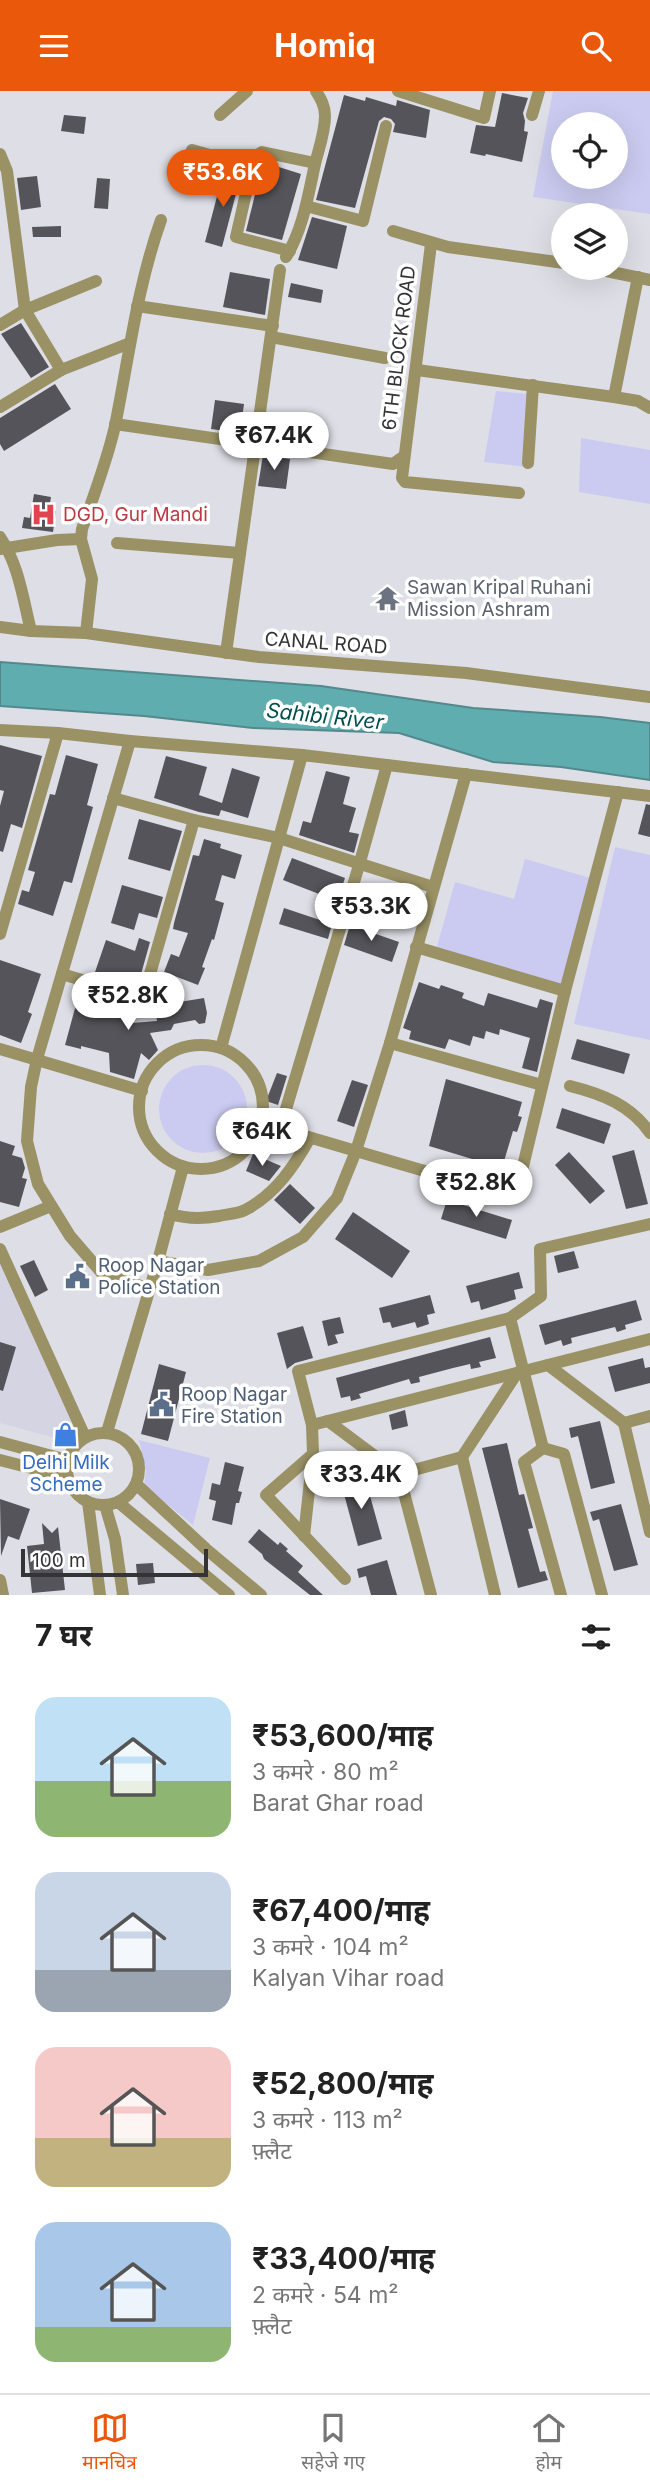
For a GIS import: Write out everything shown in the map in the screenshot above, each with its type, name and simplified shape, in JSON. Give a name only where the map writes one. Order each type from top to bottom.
[{"type":"street","points":[[220,115],[247,91]]},
{"type":"street","points":[[315,163],[262,152],[256,156],[236,237],[288,254],[295,242],[306,206],[325,116],[323,101],[316,91]]},
{"type":"street","points":[[398,91],[484,118],[490,91]]},
{"type":"street","points":[[532,115],[539,91]]},
{"type":"street","points":[[306,206],[363,221],[386,126]]},
{"type":"street","points":[[192,150],[252,167]]},
{"type":"street","points":[[0,154],[7,171],[5,189],[25,310],[61,370]]},
{"type":"street","points":[[86,633],[92,579],[81,539],[82,529],[108,454],[137,306],[161,220]]},
{"type":"street","points":[[393,232],[431,244],[551,261]]},
{"type":"street","name":"6TH BLOCK ROAD","points":[[403,457],[417,369],[431,244]]},
{"type":"street","points":[[226,653],[280,270]]},
{"type":"street","points":[[614,397],[644,279]]},
{"type":"street","points":[[0,325],[25,310],[96,281]]},
{"type":"street","points":[[137,306],[272,331],[385,358]]},
{"type":"street","points":[[0,407],[61,370],[130,343]]},
{"type":"street","points":[[417,369],[614,397],[649,405]]},
{"type":"street","points":[[528,463],[533,385]]},
{"type":"street","points":[[115,424],[393,464],[403,457]]},
{"type":"street","points":[[403,457],[402,478],[405,482],[519,493]]},
{"type":"street","points":[[31,631],[17,573],[2,545],[81,539]]},
{"type":"street","points":[[117,543],[240,553]]},
{"type":"street","name":"CANAL ROAD","points":[[0,627],[86,633],[226,653],[466,673],[650,697]]},
{"type":"street","points":[[0,730],[302,755],[650,796]]},
{"type":"street","points":[[0,934],[58,733]]},
{"type":"street","points":[[130,741],[37,1059],[31,1087],[27,1141],[38,1184],[71,1236],[101,1272],[149,1289]]},
{"type":"street","points":[[221,1048],[302,755]]},
{"type":"street","points":[[280,1129],[387,765]]},
{"type":"street","points":[[158,1261],[208,1270],[259,1261],[303,1237],[337,1198],[356,1151],[390,1043],[466,774]]},
{"type":"street","points":[[261,1123],[500,1193],[515,1190],[519,1183],[565,991],[618,792]]},
{"type":"street","points":[[113,798],[194,820],[279,838],[433,887]]},
{"type":"street","points":[[62,974],[135,996],[144,995],[194,820]]},
{"type":"street","points":[[416,947],[565,991]]},
{"type":"street","points":[[390,1043],[542,1085]]},
{"type":"street","points":[[194,1045],[221,1048],[240,1059],[254,1075],[262,1095],[261,1123],[255,1139],[241,1156],[222,1166],[201,1170],[183,1167],[163,1157],[149,1141],[140,1121],[139,1103],[142,1091],[144,1082],[156,1064],[174,1051],[194,1045]]},
{"type":"street","points":[[0,1049],[142,1091]]},
{"type":"street","points":[[570,1086],[603,1095],[642,1121],[650,1133]]},
{"type":"street","points":[[170,1214],[184,1218],[208,1218],[244,1211],[274,1190],[295,1164],[310,1138]]},
{"type":"street","points":[[107,1432],[183,1167]]},
{"type":"street","points":[[0,1227],[51,1206]]},
{"type":"street","points":[[304,1536],[313,1454],[312,1425],[298,1371],[510,1318],[541,1296],[540,1249],[650,1224]]},
{"type":"street","points":[[0,1249],[85,1437]]},
{"type":"street","points":[[510,1318],[520,1371],[543,1448]]},
{"type":"street","points":[[312,1425],[650,1339]]},
{"type":"street","points":[[548,1365],[624,1423],[650,1532]]},
{"type":"street","points":[[399,1474],[462,1457],[520,1371]]},
{"type":"street","points":[[624,1423],[650,1416]]},
{"type":"street","points":[[328,1421],[399,1474],[431,1595]]},
{"type":"street","points":[[112,1504],[128,1495],[136,1484],[139,1462],[135,1451],[118,1435],[107,1432],[85,1437],[71,1451],[67,1460],[67,1477],[75,1492],[88,1502],[112,1504],[229,1595]]},
{"type":"street","points":[[0,1443],[67,1460]]},
{"type":"street","points":[[543,1448],[524,1462],[561,1595]]},
{"type":"street","points":[[543,1448],[564,1454],[602,1595]]},
{"type":"street","points":[[313,1454],[266,1495],[345,1579]]},
{"type":"street","points":[[462,1457],[495,1595]]},
{"type":"street","points":[[0,1460],[67,1477]]},
{"type":"street","points":[[136,1484],[206,1549],[261,1595]]},
{"type":"street","points":[[88,1502],[100,1595]]},
{"type":"street","points":[[112,1504],[123,1595]]},
{"type":"street","points":[[0,1580],[3,1595]]},
{"type":"shaded area","points":[[553,91],[650,91],[650,214],[628,211],[628,203],[574,203],[533,197]]},
{"type":"shaded area","points":[[496,391],[538,395],[526,467],[484,462]]},
{"type":"shaded area","points":[[581,438],[650,450],[650,504],[579,492]]},
{"type":"shaded area","points":[[615,847],[650,855],[650,1040],[574,1024]]},
{"type":"shaded area","points":[[525,859],[594,879],[564,987],[436,950],[455,882],[514,899]]},
{"type":"shaded area","points":[[203,1065],[220,1068],[234,1078],[244,1092],[247,1109],[244,1126],[234,1140],[220,1150],[203,1153],[186,1150],[172,1140],[162,1126],[159,1109],[162,1092],[172,1078],[186,1068]]},
{"type":"shaded area","points":[[0,1262],[73,1421],[55,1438],[0,1423]]},
{"type":"shaded area","points":[[139,1440],[210,1458],[193,1525],[144,1485],[146,1472]]},
{"type":"water","name":"Sahibi River","points":[[0,662],[321,686],[473,708],[650,723],[650,780],[561,767],[493,762],[399,733],[253,728],[144,716],[0,706]]},
{"type":"building","points":[[502,93],[528,98],[523,113],[524,131],[528,132],[522,162],[470,153],[476,125],[495,127]]},
{"type":"building","points":[[344,95],[365,101],[366,97],[396,106],[397,100],[430,110],[426,138],[393,132],[395,124],[391,119],[384,117],[379,121],[355,208],[316,200]]},
{"type":"building","points":[[64,115],[86,117],[84,134],[61,131]]},
{"type":"building","points":[[263,162],[301,174],[282,240],[246,231]]},
{"type":"building","points":[[224,170],[241,175],[222,247],[205,242]]},
{"type":"building","points":[[37,176],[41,207],[21,210],[17,178]]},
{"type":"building","points":[[97,178],[110,179],[108,209],[94,208]]},
{"type":"building","points":[[312,217],[347,226],[337,269],[298,260]]},
{"type":"building","points":[[61,226],[61,237],[33,237],[32,227]]},
{"type":"building","points":[[230,272],[270,279],[265,315],[223,307]]},
{"type":"building","points":[[291,283],[323,290],[321,303],[288,297]]},
{"type":"building","points":[[21,323],[49,367],[31,378],[1,334]]},
{"type":"building","points":[[55,384],[71,409],[4,451],[0,444],[0,418]]},
{"type":"building","points":[[215,400],[244,404],[240,433],[211,429]]},
{"type":"building","points":[[263,455],[290,459],[286,489],[258,486]]},
{"type":"building","name":"DGD, Gur Mandi","points":[[34,494],[51,497],[49,510],[56,511],[53,532],[22,528],[24,517],[30,518]]},
{"type":"building","points":[[0,745],[42,756],[22,828],[11,824],[3,852],[0,851],[0,806],[4,791],[0,790]]},
{"type":"building","points":[[66,755],[98,764],[87,805],[93,807],[72,883],[64,881],[53,916],[18,904],[22,890],[29,892],[35,872],[28,870],[50,794],[55,795]]},
{"type":"building","points":[[166,756],[207,767],[199,795],[222,803],[232,768],[260,777],[248,818],[221,810],[219,816],[199,812],[154,798]]},
{"type":"building","points":[[326,771],[350,777],[343,804],[356,808],[349,832],[359,834],[354,853],[299,835],[303,821],[311,823]]},
{"type":"building","points":[[646,804],[650,805],[650,837],[638,834]]},
{"type":"building","points":[[139,819],[182,831],[170,871],[128,859]]},
{"type":"building","points":[[204,839],[242,855],[235,879],[222,875],[215,900],[224,903],[198,985],[164,972],[171,954],[179,957],[188,933],[173,929],[174,923],[193,855],[199,856]]},
{"type":"building","points":[[292,858],[345,878],[337,901],[283,880]]},
{"type":"building","points":[[122,885],[163,897],[157,918],[139,913],[134,930],[111,923]]},
{"type":"building","points":[[363,885],[400,895],[399,900],[418,906],[413,923],[357,907]]},
{"type":"building","points":[[284,908],[332,924],[328,939],[279,924]]},
{"type":"building","points":[[350,925],[399,942],[392,962],[344,945]]},
{"type":"building","points":[[139,938],[150,942],[138,985],[94,975],[106,940],[135,951]]},
{"type":"building","points":[[0,960],[41,974],[28,1012],[32,1014],[21,1043],[0,1035]]},
{"type":"building","points":[[419,982],[439,989],[441,985],[464,993],[462,998],[484,1006],[488,993],[537,1008],[540,999],[553,1003],[537,1072],[522,1068],[530,1038],[500,1029],[499,1035],[486,1031],[484,1039],[473,1036],[470,1046],[449,1039],[445,1049],[409,1039],[411,1031],[403,1028]]},
{"type":"building","points":[[204,998],[207,1013],[205,1023],[199,1024],[195,1020],[174,1024],[171,1030],[150,1033],[158,1050],[149,1060],[141,1053],[134,1079],[110,1072],[109,1053],[65,1045],[77,1001],[108,1008],[107,1015],[128,1016],[132,1023],[157,1021],[155,1006]]},
{"type":"building","points":[[577,1039],[630,1054],[624,1074],[571,1059]]},
{"type":"building","points":[[277,1073],[287,1076],[278,1105],[266,1101]]},
{"type":"building","points":[[446,1079],[522,1102],[518,1116],[522,1117],[517,1132],[513,1131],[502,1168],[429,1146]]},
{"type":"building","points":[[352,1080],[368,1085],[354,1127],[337,1121]]},
{"type":"building","points":[[562,1108],[611,1124],[604,1144],[556,1128]]},
{"type":"building","points":[[0,1141],[15,1146],[12,1155],[22,1158],[25,1168],[22,1178],[27,1179],[19,1207],[0,1202]]},
{"type":"building","points":[[634,1150],[648,1204],[626,1209],[612,1156]]},
{"type":"building","points":[[569,1152],[605,1191],[590,1204],[555,1165]]},
{"type":"building","points":[[253,1154],[281,1166],[269,1181],[246,1171]]},
{"type":"building","points":[[290,1184],[315,1208],[300,1224],[274,1200]]},
{"type":"building","points":[[447,1200],[512,1220],[506,1239],[441,1219]]},
{"type":"building","points":[[353,1212],[410,1251],[392,1278],[335,1239]]},
{"type":"building","points":[[574,1251],[579,1268],[558,1273],[554,1256]]},
{"type":"building","points":[[34,1260],[48,1290],[35,1297],[20,1266]]},
{"type":"building","points":[[519,1272],[523,1288],[514,1290],[516,1299],[481,1310],[479,1301],[471,1303],[466,1286]]},
{"type":"building","points":[[430,1295],[435,1313],[427,1315],[429,1324],[417,1328],[415,1322],[392,1328],[390,1322],[383,1323],[379,1308]]},
{"type":"building","points":[[636,1300],[642,1320],[625,1325],[626,1329],[617,1332],[615,1327],[571,1338],[572,1343],[563,1346],[561,1340],[545,1345],[539,1325]]},
{"type":"building","points":[[340,1317],[344,1333],[335,1335],[338,1343],[328,1346],[322,1321]]},
{"type":"building","points":[[303,1326],[313,1358],[295,1363],[287,1369],[277,1333]]},
{"type":"building","points":[[490,1337],[496,1358],[479,1362],[481,1367],[471,1369],[470,1364],[419,1377],[420,1382],[411,1384],[409,1379],[359,1394],[361,1398],[351,1401],[350,1396],[341,1398],[336,1378]]},
{"type":"building","points":[[0,1342],[16,1347],[3,1391],[0,1390]]},
{"type":"building","points":[[643,1358],[645,1368],[650,1367],[650,1383],[615,1392],[608,1367]]},
{"type":"building","points":[[159,1364],[186,1372],[168,1441],[141,1434]]},
{"type":"building","points":[[405,1410],[408,1426],[392,1430],[389,1415]]},
{"type":"building","points":[[600,1421],[615,1483],[591,1489],[578,1436],[571,1438],[569,1428]]},
{"type":"building","points":[[507,1443],[519,1495],[524,1494],[533,1528],[528,1529],[540,1572],[545,1571],[548,1580],[518,1588],[482,1448]]},
{"type":"building","points":[[225,1462],[244,1467],[238,1491],[242,1492],[239,1503],[236,1503],[232,1525],[212,1520],[216,1501],[209,1499],[212,1483],[220,1485]]},
{"type":"building","points":[[365,1478],[382,1539],[358,1546],[344,1494],[338,1496],[335,1486]]},
{"type":"building","points":[[0,1499],[30,1509],[19,1540],[8,1536],[1,1556]]},
{"type":"building","points":[[621,1504],[638,1565],[614,1571],[599,1519],[593,1521],[590,1512]]},
{"type":"building","points":[[42,1523],[52,1533],[58,1527],[65,1590],[32,1593],[27,1546],[44,1544]]},
{"type":"building","points":[[259,1529],[278,1545],[280,1542],[288,1549],[286,1551],[303,1566],[298,1572],[323,1595],[310,1595],[264,1559],[248,1542]]},
{"type":"building","points":[[387,1560],[397,1595],[371,1595],[366,1576],[359,1578],[357,1569]]},
{"type":"building","points":[[153,1563],[155,1583],[138,1585],[136,1564]]},
{"type":"place","name":"DGD, Gur Mandi","points":[[43,514]]},
{"type":"place","name":"Sawan Kripal Ruhani Mission Ashram","points":[[387,598]]},
{"type":"place","name":"Roop Nagar Police Station","points":[[78,1276]]},
{"type":"place","name":"Roop Nagar Fire Station","points":[[161,1405]]},
{"type":"place","name":"Delhi Milk Scheme","points":[[66,1434]]}]
